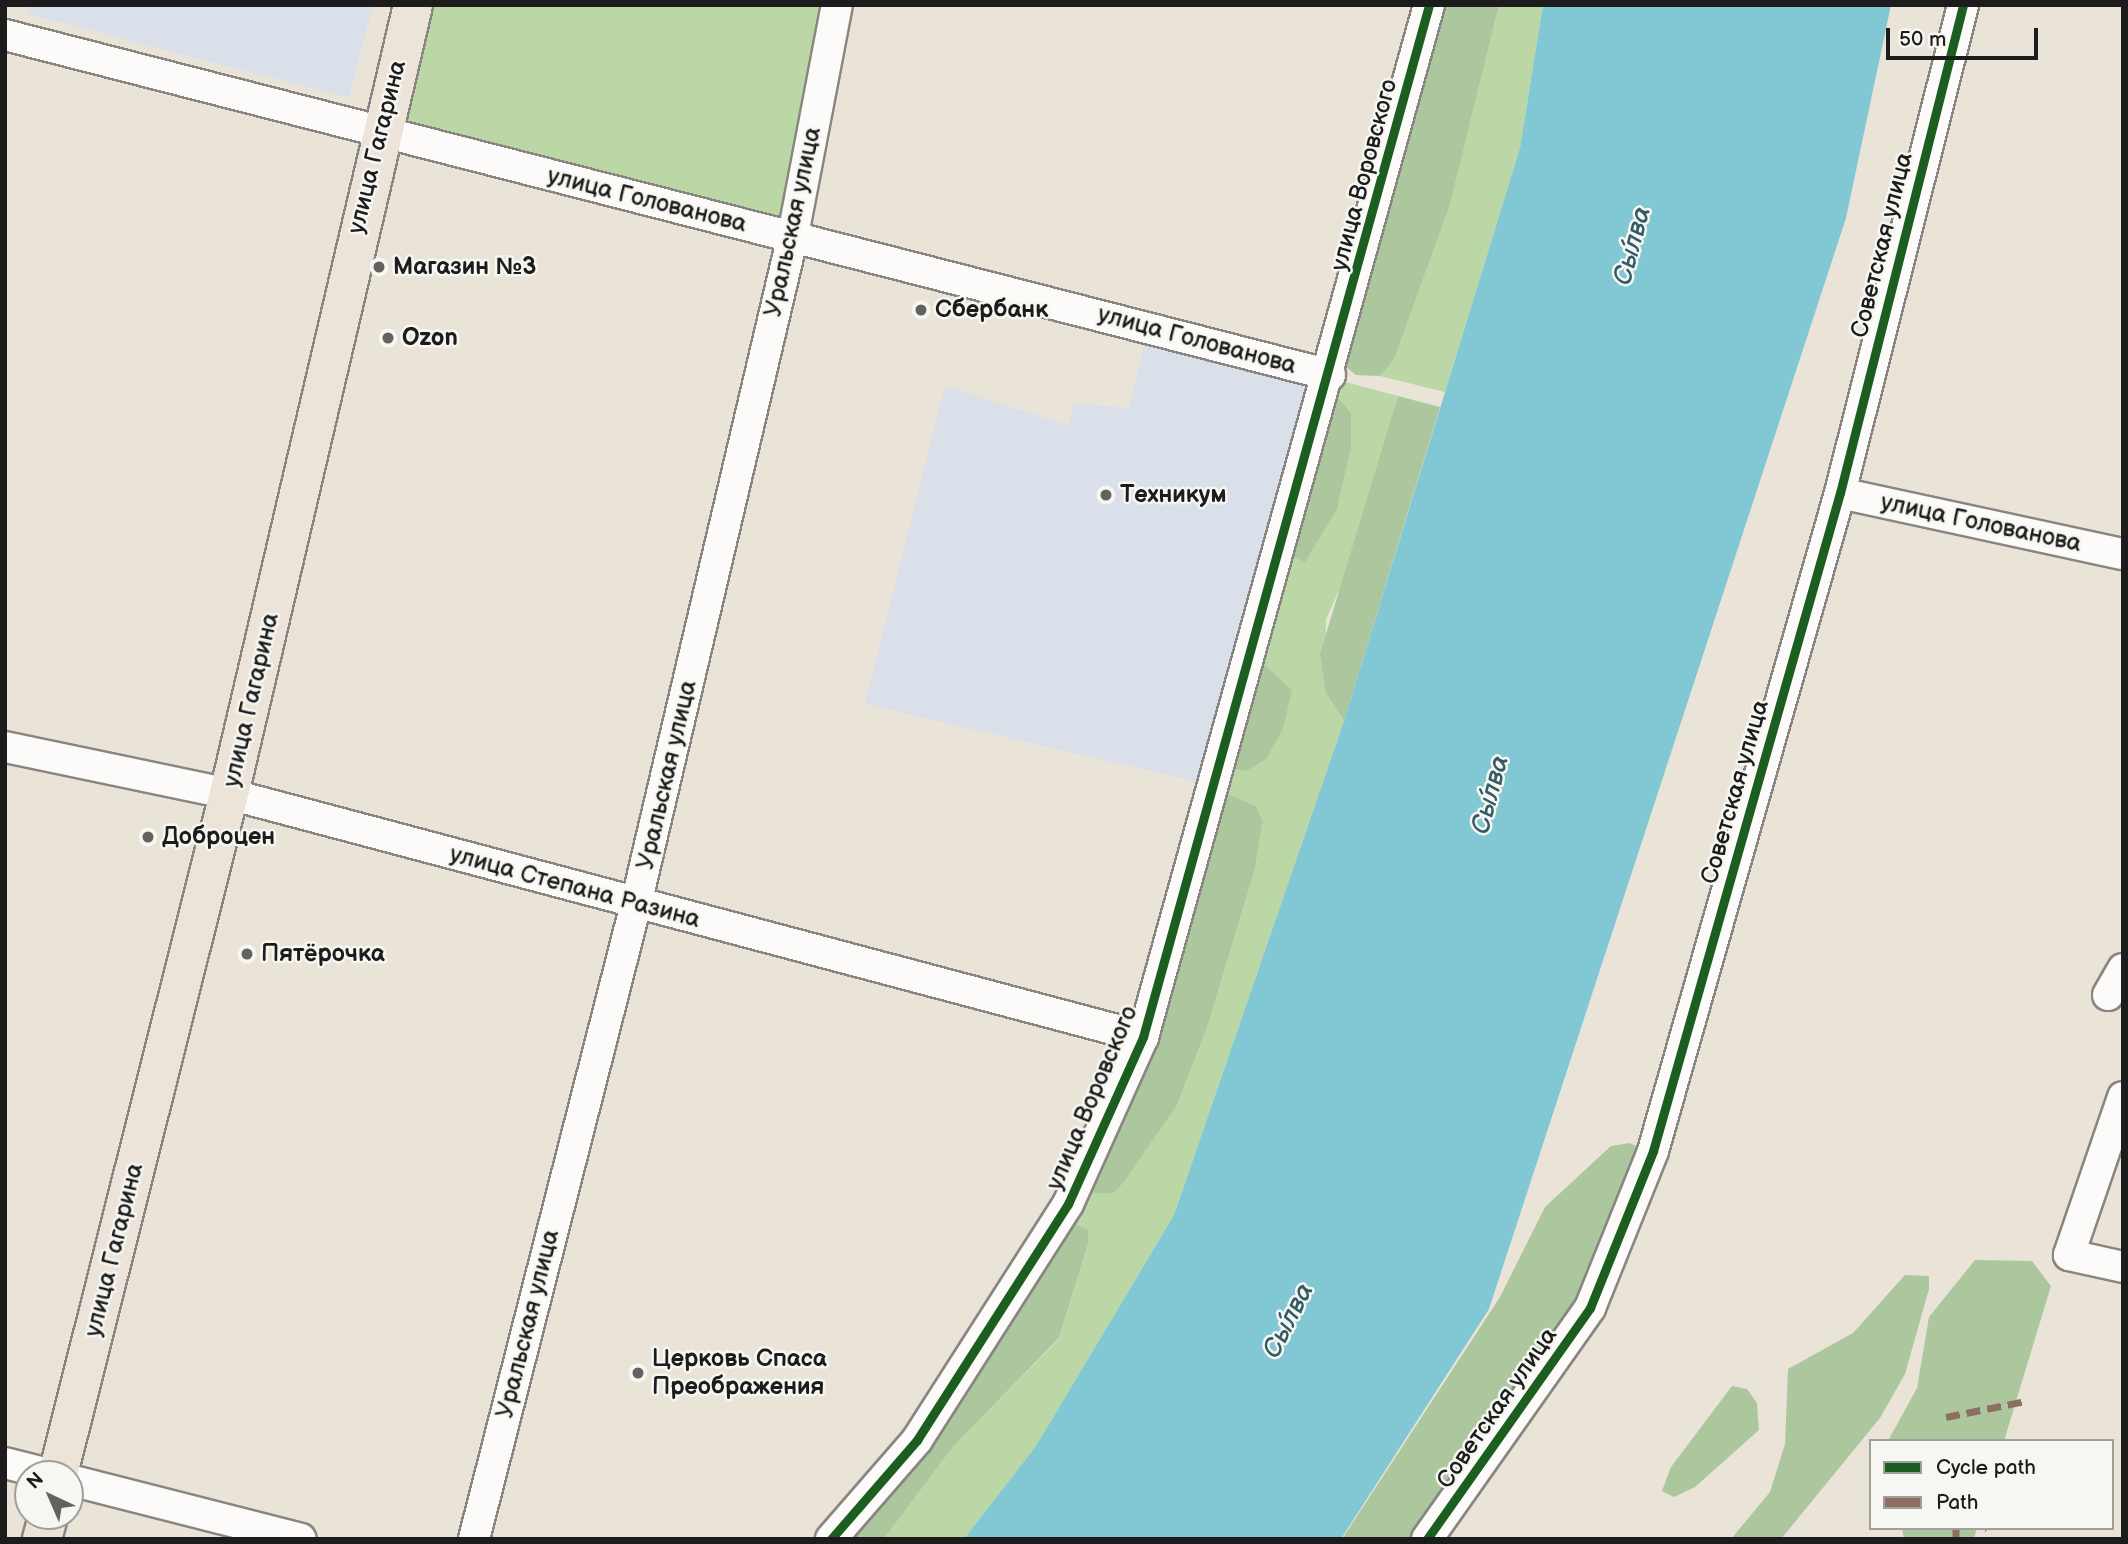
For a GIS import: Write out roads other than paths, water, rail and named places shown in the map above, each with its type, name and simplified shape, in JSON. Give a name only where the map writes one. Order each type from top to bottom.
[{"type":"main road","name":"улица Гагарина","points":[[62,1460],[229,794],[379,135],[413,5]]},
{"type":"street","name":"Уральская улица","points":[[474,1539],[636,904],[793,234],[837,5]]},
{"type":"street","name":"улица Воровского","points":[[831,1539],[917,1440],[1068,1204],[1143,1037],[1330,375],[1429,5]]},
{"type":"street","name":"Советская улица","points":[[1427,1539],[1590,1308],[1653,1151],[1840,493],[1963,5]]},
{"type":"street","name":"улица Голованова","points":[[5,35],[379,135],[793,234],[1330,375]]},
{"type":"street","name":"улица Голованова","points":[[1840,493],[2123,554]]},
{"type":"street","name":"улица Степана Разина","points":[[5,747],[229,794],[1143,1037]]},
{"type":"street","points":[[2108,995],[2123,969]]},
{"type":"street","points":[[2123,1097],[2069,1255],[2123,1267]]},
{"type":"street","points":[[84,1484],[301,1539]]},
{"type":"water","name":"Сы́лва","points":[[1543,5],[1891,5],[1846,218],[1489,1309],[1341,1539],[964,1539],[1036,1446],[1174,1215],[1344,721],[1520,148]]},
{"type":"place","name":"Магазин №3","points":[[379,267]]},
{"type":"place","name":"Сбербанк","points":[[921,310]]},
{"type":"place","name":"Ozon","points":[[388,338]]},
{"type":"place","name":"Техникум","points":[[1106,495]]},
{"type":"place","name":"Доброцен","points":[[148,837]]},
{"type":"place","name":"Пятёрочка","points":[[247,954]]},
{"type":"place","name":"Церковь Спаса Преображения","points":[[638,1373]]}]
